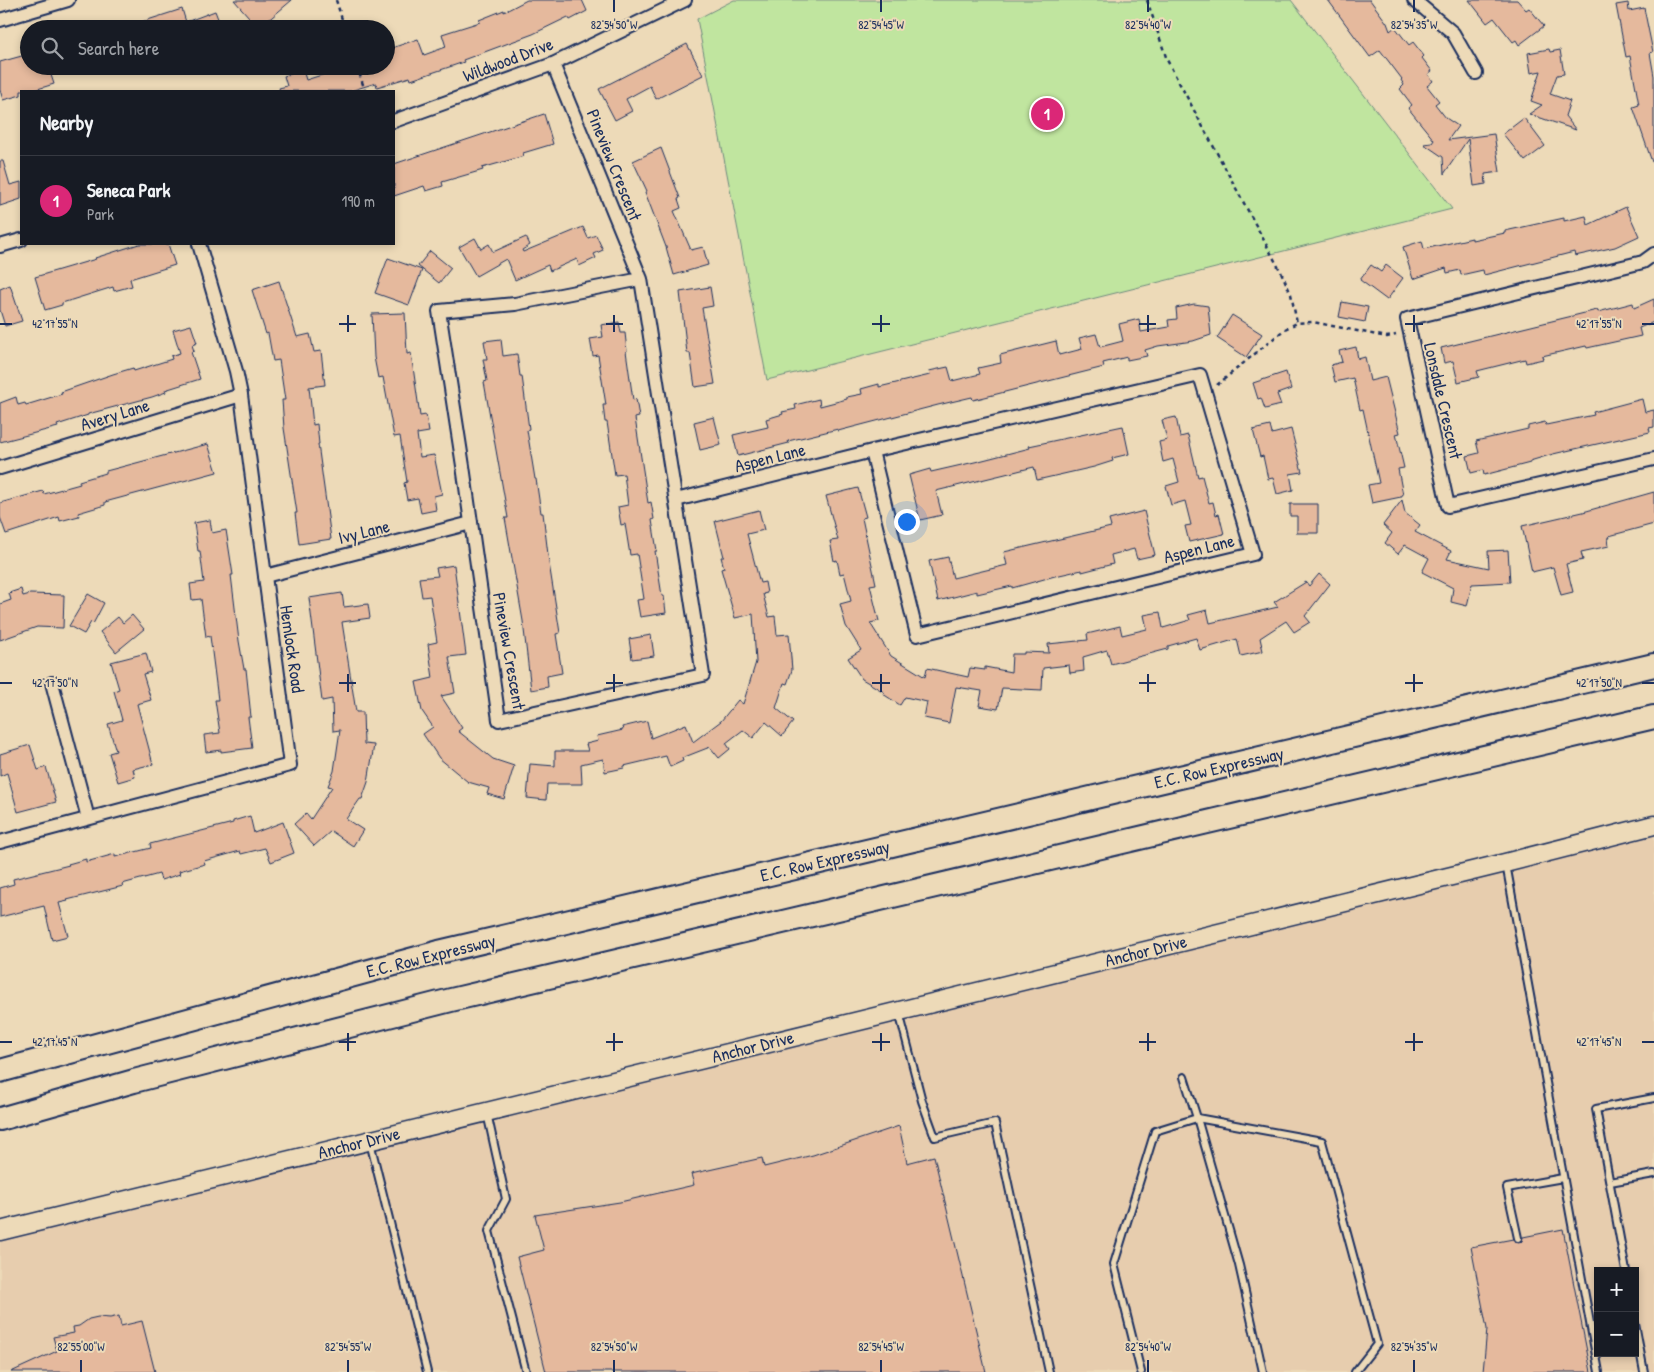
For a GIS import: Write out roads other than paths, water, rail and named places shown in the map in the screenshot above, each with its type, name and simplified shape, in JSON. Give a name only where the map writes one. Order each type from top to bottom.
[{"type":"highway","name":"E.C. Row Expressway","points":[[0,1071],[449,950],[1654,665]]},
{"type":"highway","points":[[0,1119],[134,1081],[451,1000],[1654,717]]},
{"type":"street","points":[[0,20],[68,0]]},
{"type":"street","name":"Wildwood Drive","points":[[395,121],[553,64],[685,0]]},
{"type":"street","points":[[1414,0],[1453,33],[1476,73]]},
{"type":"street","name":"Pineview Crescent","points":[[553,64],[641,279],[703,675],[499,720],[471,522],[438,311],[515,304],[641,279]]},
{"type":"street","points":[[0,246],[20,240]]},
{"type":"street","name":"Hemlock Road","points":[[0,842],[290,765],[241,395],[236,371],[199,245]]},
{"type":"street","name":"Lonsdale Crescent","points":[[1654,254],[1643,262],[1407,319],[1448,506],[1654,459]]},
{"type":"street","name":"Aspen Lane","points":[[676,500],[872,451],[1200,375],[1253,554],[917,635],[872,451]]},
{"type":"street","name":"Avery Lane","points":[[0,468],[241,395]]},
{"type":"street","name":"Ivy Lane","points":[[265,576],[471,522]]},
{"type":"street","points":[[52,683],[88,818]]},
{"type":"street","name":"Anchor Drive","points":[[0,1231],[1654,826]]},
{"type":"lane","points":[[1506,863],[1599,1372]]},
{"type":"lane","points":[[899,1011],[922,1100],[935,1138],[995,1123],[1049,1372]]},
{"type":"lane","points":[[1184,1077],[1239,1265],[1263,1372]]},
{"type":"lane","points":[[1625,1267],[1596,1109],[1654,1098]]},
{"type":"lane","points":[[486,1112],[506,1198],[489,1231],[526,1372]]},
{"type":"lane","points":[[1140,1372],[1114,1264],[1155,1130],[1197,1118],[1322,1141],[1377,1344],[1355,1372]]},
{"type":"lane","points":[[369,1141],[427,1372]]},
{"type":"lane","points":[[1610,1182],[1654,1174]]},
{"type":"lane","points":[[1518,1238],[1507,1188],[1564,1178]]},
{"type":"lane","points":[[1639,1345],[1644,1372]]},
{"type":"place","name":"Seneca Park","points":[[1047,114]]}]
